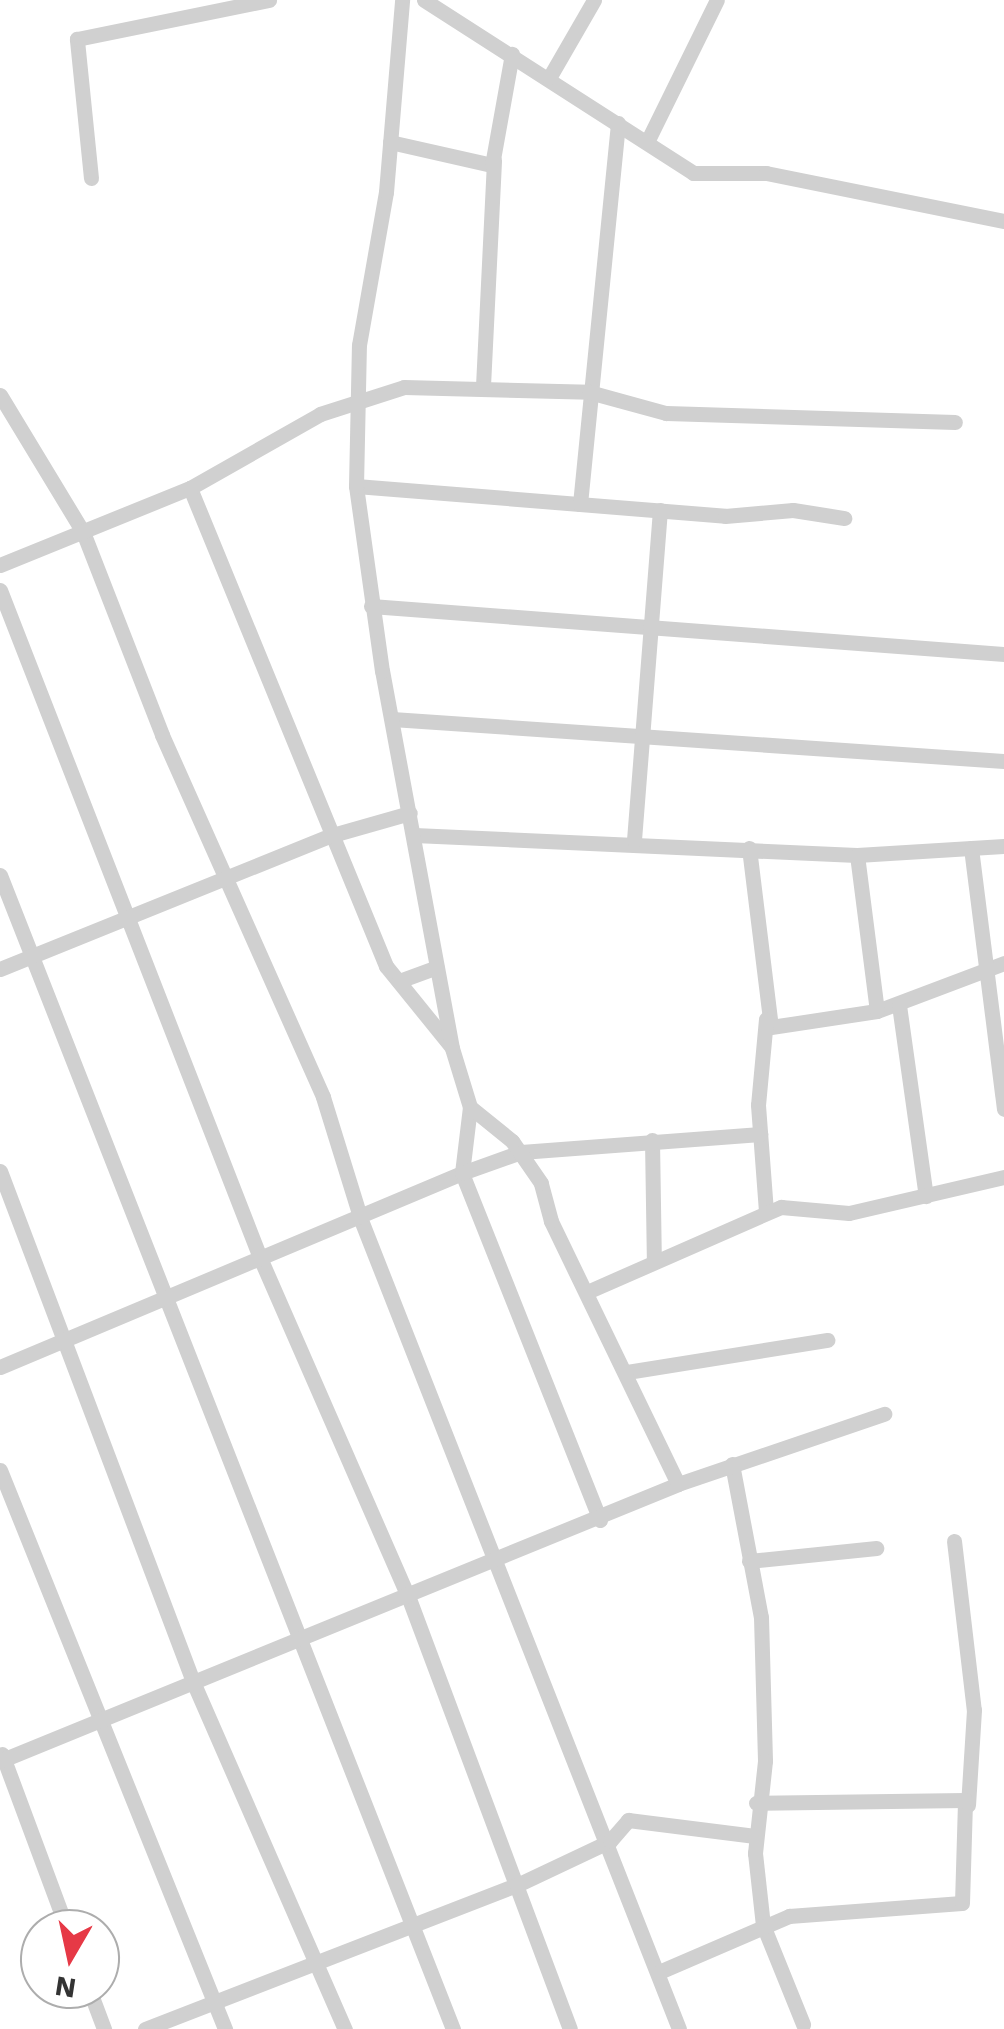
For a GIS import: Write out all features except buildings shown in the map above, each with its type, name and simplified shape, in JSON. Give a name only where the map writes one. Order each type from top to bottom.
[{"type":"street","points":[[91,178],[77,38],[269,0]]},
{"type":"street","points":[[402,0],[390,142],[365,286],[358,402],[356,486],[371,606],[452,1048],[470,1107],[462,1173],[600,1520]]},
{"type":"street","points":[[424,0],[646,142],[710,177],[766,173],[1004,221]]},
{"type":"street","points":[[549,78],[594,0]]},
{"type":"street","points":[[646,142],[717,0]]},
{"type":"street","points":[[483,386],[494,160],[512,54]]},
{"type":"street","points":[[580,504],[618,123]]},
{"type":"street","points":[[390,142],[488,166],[494,160]]},
{"type":"street","points":[[0,565],[190,488],[320,414],[404,386],[589,392],[666,413],[955,422]]},
{"type":"street","points":[[0,395],[83,532],[226,878],[323,1097],[362,1220],[500,1560],[679,2029]]},
{"type":"street","points":[[356,486],[725,516],[794,510],[844,518]]},
{"type":"street","points":[[190,488],[329,836],[386,966],[452,1048]]},
{"type":"street","points":[[634,840],[660,510]]},
{"type":"street","points":[[0,590],[260,1260],[408,1596],[570,2029]]},
{"type":"street","points":[[371,606],[653,629],[861,638],[1004,654]]},
{"type":"street","points":[[392,719],[1004,761]]},
{"type":"street","points":[[0,969],[130,920],[329,836],[410,814]]},
{"type":"street","points":[[414,835],[634,840],[856,855],[1004,846]]},
{"type":"street","points":[[748,848],[766,1019],[760,1134],[766,1211]]},
{"type":"street","points":[[971,848],[996,966],[1004,1109]]},
{"type":"street","points":[[856,855],[877,1011]]},
{"type":"street","points":[[0,876],[453,2029]]},
{"type":"street","points":[[766,1019],[780,1028],[877,1011],[996,966]]},
{"type":"street","points":[[399,981],[437,967]]},
{"type":"street","points":[[899,1004],[926,1196]]},
{"type":"street","points":[[470,1107],[521,1152],[678,1484]]},
{"type":"street","points":[[0,1367],[362,1220],[462,1173],[521,1152],[760,1134]]},
{"type":"street","points":[[652,1140],[654,1261]]},
{"type":"street","points":[[0,1172],[194,1684],[345,2029]]},
{"type":"street","points":[[587,1292],[766,1211],[848,1213],[1004,1177]]},
{"type":"street","points":[[627,1372],[827,1340]]},
{"type":"street","points":[[59,1909],[1,1757],[194,1684],[297,1639],[600,1520],[678,1484],[884,1414]]},
{"type":"street","points":[[732,1464],[763,1654],[765,1761],[756,1804],[763,1925],[803,2024]]},
{"type":"street","points":[[0,1470],[104,1720],[225,2029]]},
{"type":"street","points":[[659,1972],[763,1925],[862,1906],[962,1903],[974,1710],[954,1542]]},
{"type":"street","points":[[749,1561],[876,1548]]},
{"type":"street","points":[[756,1804],[960,1799],[968,1805]]},
{"type":"street","points":[[145,2029],[412,1929],[516,1885],[610,1841],[628,1820],[756,1836]]}]
